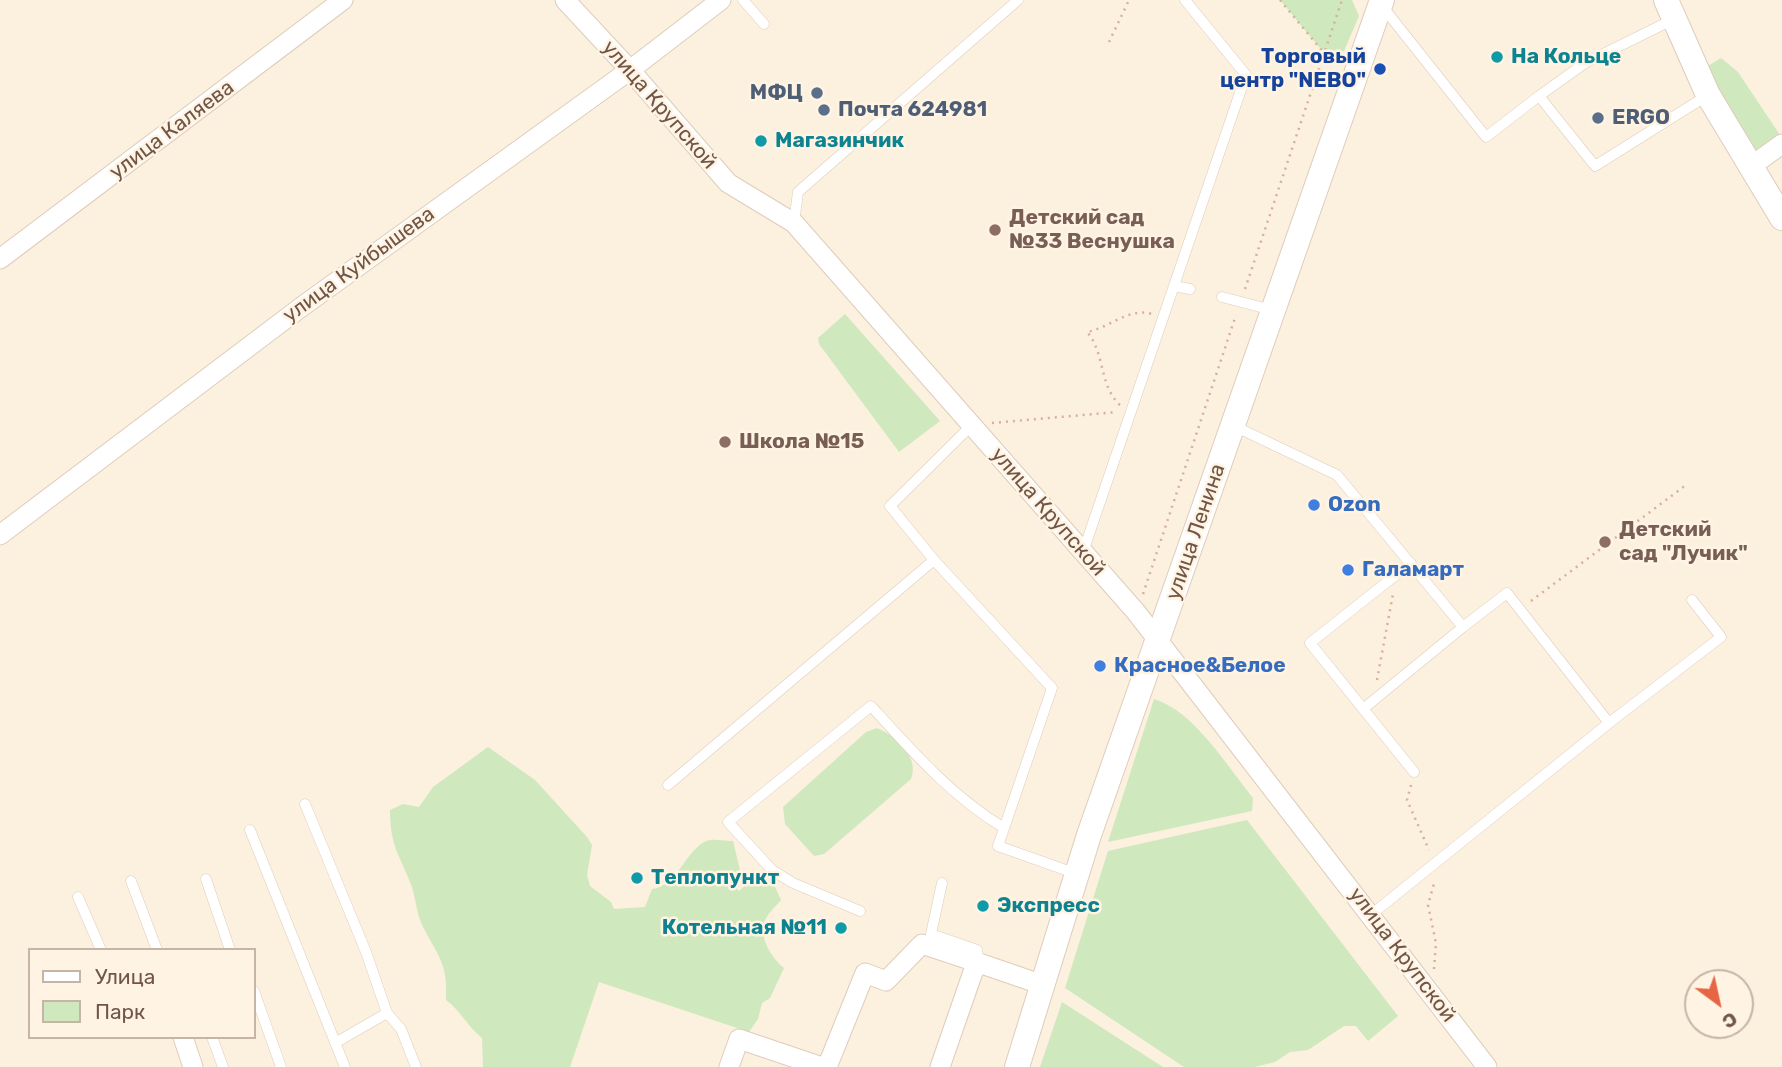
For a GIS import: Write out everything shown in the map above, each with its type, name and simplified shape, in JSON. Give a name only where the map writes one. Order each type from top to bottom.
[{"type":"street","name":"улица Каляева","points":[[0,259],[343,0]]},
{"type":"street","name":"улица Крупской","points":[[565,0],[728,183],[794,223],[1083,552],[1158,642],[1372,914],[1487,1067]]},
{"type":"street","name":"улица Куйбышева","points":[[0,535],[300,308],[630,70],[721,0]]},
{"type":"street","name":"улица Ленина","points":[[1017,1067],[1077,874],[1377,1]]},
{"type":"street","points":[[1671,9],[1707,95],[1782,218]]},
{"type":"street","points":[[1750,167],[1782,144]]},
{"type":"street","points":[[729,1067],[739,1039],[824,1067],[864,973],[886,981],[922,944],[1043,985]]},
{"type":"street","points":[[940,1067],[973,972],[979,963]]},
{"type":"street","points":[[184,1039],[192,1067]]},
{"type":"lane","points":[[743,0],[764,24]]},
{"type":"lane","points":[[794,223],[798,192],[1018,0]]},
{"type":"lane","points":[[1083,552],[1246,75],[1185,0]]},
{"type":"lane","points":[[1377,1],[1486,137],[1585,63],[1671,9]]},
{"type":"lane","points":[[1539,96],[1595,166],[1707,95]]},
{"type":"lane","points":[[1174,286],[1190,289]]},
{"type":"lane","points":[[1222,297],[1273,310]]},
{"type":"lane","points":[[972,425],[890,506],[934,559],[1052,688],[998,846],[1077,874]]},
{"type":"lane","points":[[1233,425],[1337,475],[1463,627]]},
{"type":"lane","points":[[668,785],[934,559]]},
{"type":"lane","points":[[1411,563],[1310,643],[1414,772]]},
{"type":"lane","points":[[1363,709],[1507,593],[1609,723]]},
{"type":"lane","points":[[1372,914],[1609,723],[1721,637],[1692,600]]},
{"type":"lane","points":[[860,911],[793,883],[772,870],[728,822],[871,706],[942,782],[979,813],[1004,828]]},
{"type":"lane","points":[[305,804],[366,953],[387,1013],[401,1029],[416,1067]]},
{"type":"lane","points":[[250,830],[345,1067]]},
{"type":"lane","points":[[206,879],[229,948]]},
{"type":"lane","points":[[131,881],[156,948]]},
{"type":"lane","points":[[942,883],[931,934],[977,950],[979,963]]},
{"type":"lane","points":[[78,897],[100,948]]},
{"type":"lane","points":[[256,997],[281,1067]]},
{"type":"lane","points":[[335,1043],[387,1013]]},
{"type":"lane","points":[[213,1039],[223,1067]]},
{"type":"path","points":[[1109,42],[1129,0]]},
{"type":"path","points":[[1280,0],[1324,53]]},
{"type":"path","points":[[1131,414],[1115,400],[1095,343],[1087,332],[1137,312],[1164,317]]},
{"type":"path","points":[[972,425],[1035,417],[1067,418],[1101,411],[1131,414]]},
{"type":"path","points":[[1520,609],[1686,485]]},
{"type":"path","points":[[1373,701],[1397,574]]},
{"type":"green space","points":[[1280,0],[1352,0],[1359,16],[1344,51],[1333,55],[1324,53]]},
{"type":"green space","points":[[1721,58],[1738,72],[1782,138],[1750,167],[1698,72]]},
{"type":"green space","points":[[845,314],[940,421],[899,452],[819,344],[818,338]]},
{"type":"green space","points":[[1154,699],[1183,715],[1209,741],[1253,798],[1252,811],[1108,842]]},
{"type":"green space","points":[[877,728],[892,736],[909,755],[913,771],[911,779],[824,854],[814,856],[785,824],[783,807],[866,732]]},
{"type":"green space","points":[[488,747],[535,780],[587,837],[592,845],[587,875],[590,886],[611,902],[614,909],[645,907],[652,889],[669,881],[696,848],[711,840],[733,841],[740,870],[733,883],[739,891],[755,877],[773,882],[781,900],[765,920],[763,929],[771,954],[784,968],[770,998],[762,1003],[758,1019],[749,1032],[599,982],[570,1067],[483,1067],[482,1038],[446,1000],[444,970],[418,914],[412,887],[396,850],[390,810],[403,804],[419,807],[433,787]]},
{"type":"green space","points":[[1247,820],[1398,1016],[1368,1041],[1356,1026],[1344,1026],[1308,1050],[1290,1052],[1275,1062],[1254,1067],[1184,1067],[1065,988],[1108,851]]},
{"type":"green space","points":[[1062,1002],[1163,1067],[1040,1067]]},
{"type":"place","name":"На Кольце","points":[[1497,57]]},
{"type":"place","name":"Торговый центр \"NEBO\"","points":[[1380,69]]},
{"type":"place","name":"МФЦ","points":[[817,93]]},
{"type":"place","name":"Почта 624981","points":[[824,110]]},
{"type":"place","name":"ERGO","points":[[1598,118]]},
{"type":"place","name":"Магазинчик","points":[[761,141]]},
{"type":"place","name":"Детский сад №33 Веснушка","points":[[995,230]]},
{"type":"place","name":"Школа №15","points":[[725,442]]},
{"type":"place","name":"Ozon","points":[[1314,505]]},
{"type":"place","name":"Детский сад \"Лучик\"","points":[[1605,542]]},
{"type":"place","name":"Галамарт","points":[[1348,570]]},
{"type":"place","name":"Красное&Белое","points":[[1100,666]]},
{"type":"place","name":"Теплопункт","points":[[637,878]]},
{"type":"place","name":"Экспресс","points":[[983,906]]},
{"type":"place","name":"Котельная №11","points":[[841,928]]}]
